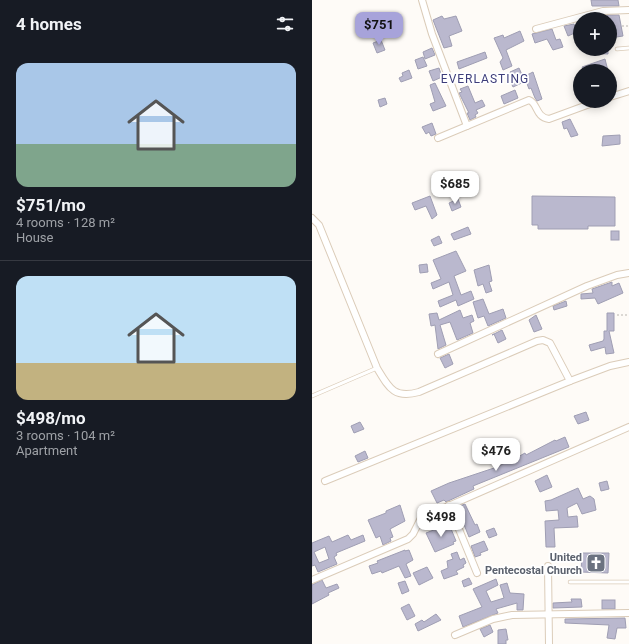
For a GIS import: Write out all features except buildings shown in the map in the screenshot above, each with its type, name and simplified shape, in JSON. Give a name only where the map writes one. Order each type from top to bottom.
[{"type":"street","points":[[422,0],[432,34],[467,126]]},
{"type":"street","points":[[536,29],[603,11],[629,10]]},
{"type":"street","points":[[617,95],[629,91]]},
{"type":"street","points":[[438,138],[529,100],[533,102],[540,115],[549,120],[580,108]]},
{"type":"street","points":[[312,218],[319,225],[377,368],[391,389],[400,394],[409,395],[436,386],[529,343],[543,340],[550,343],[570,381]]},
{"type":"street","points":[[438,354],[587,286],[617,275],[629,273]]},
{"type":"street","points":[[325,481],[570,381],[614,365],[629,362]]},
{"type":"street","points":[[312,580],[408,539],[413,534],[421,518],[629,427]]},
{"type":"street","points":[[449,506],[477,573]]},
{"type":"street","points":[[548,566],[549,644]]},
{"type":"street","points":[[456,635],[503,616],[549,614],[629,614]]},
{"type":"lane","points":[[617,49],[629,48]]},
{"type":"lane","points":[[312,396],[377,368]]},
{"type":"lane","points":[[570,582],[629,582]]},
{"type":"path","points":[[622,26],[629,26]]},
{"type":"path","points":[[617,315],[629,315]]},
{"type":"place","name":"United Pentecostal Church","points":[[596,563]]},
{"type":"district","name":"EVERLASTING","points":[[485,79]]}]
